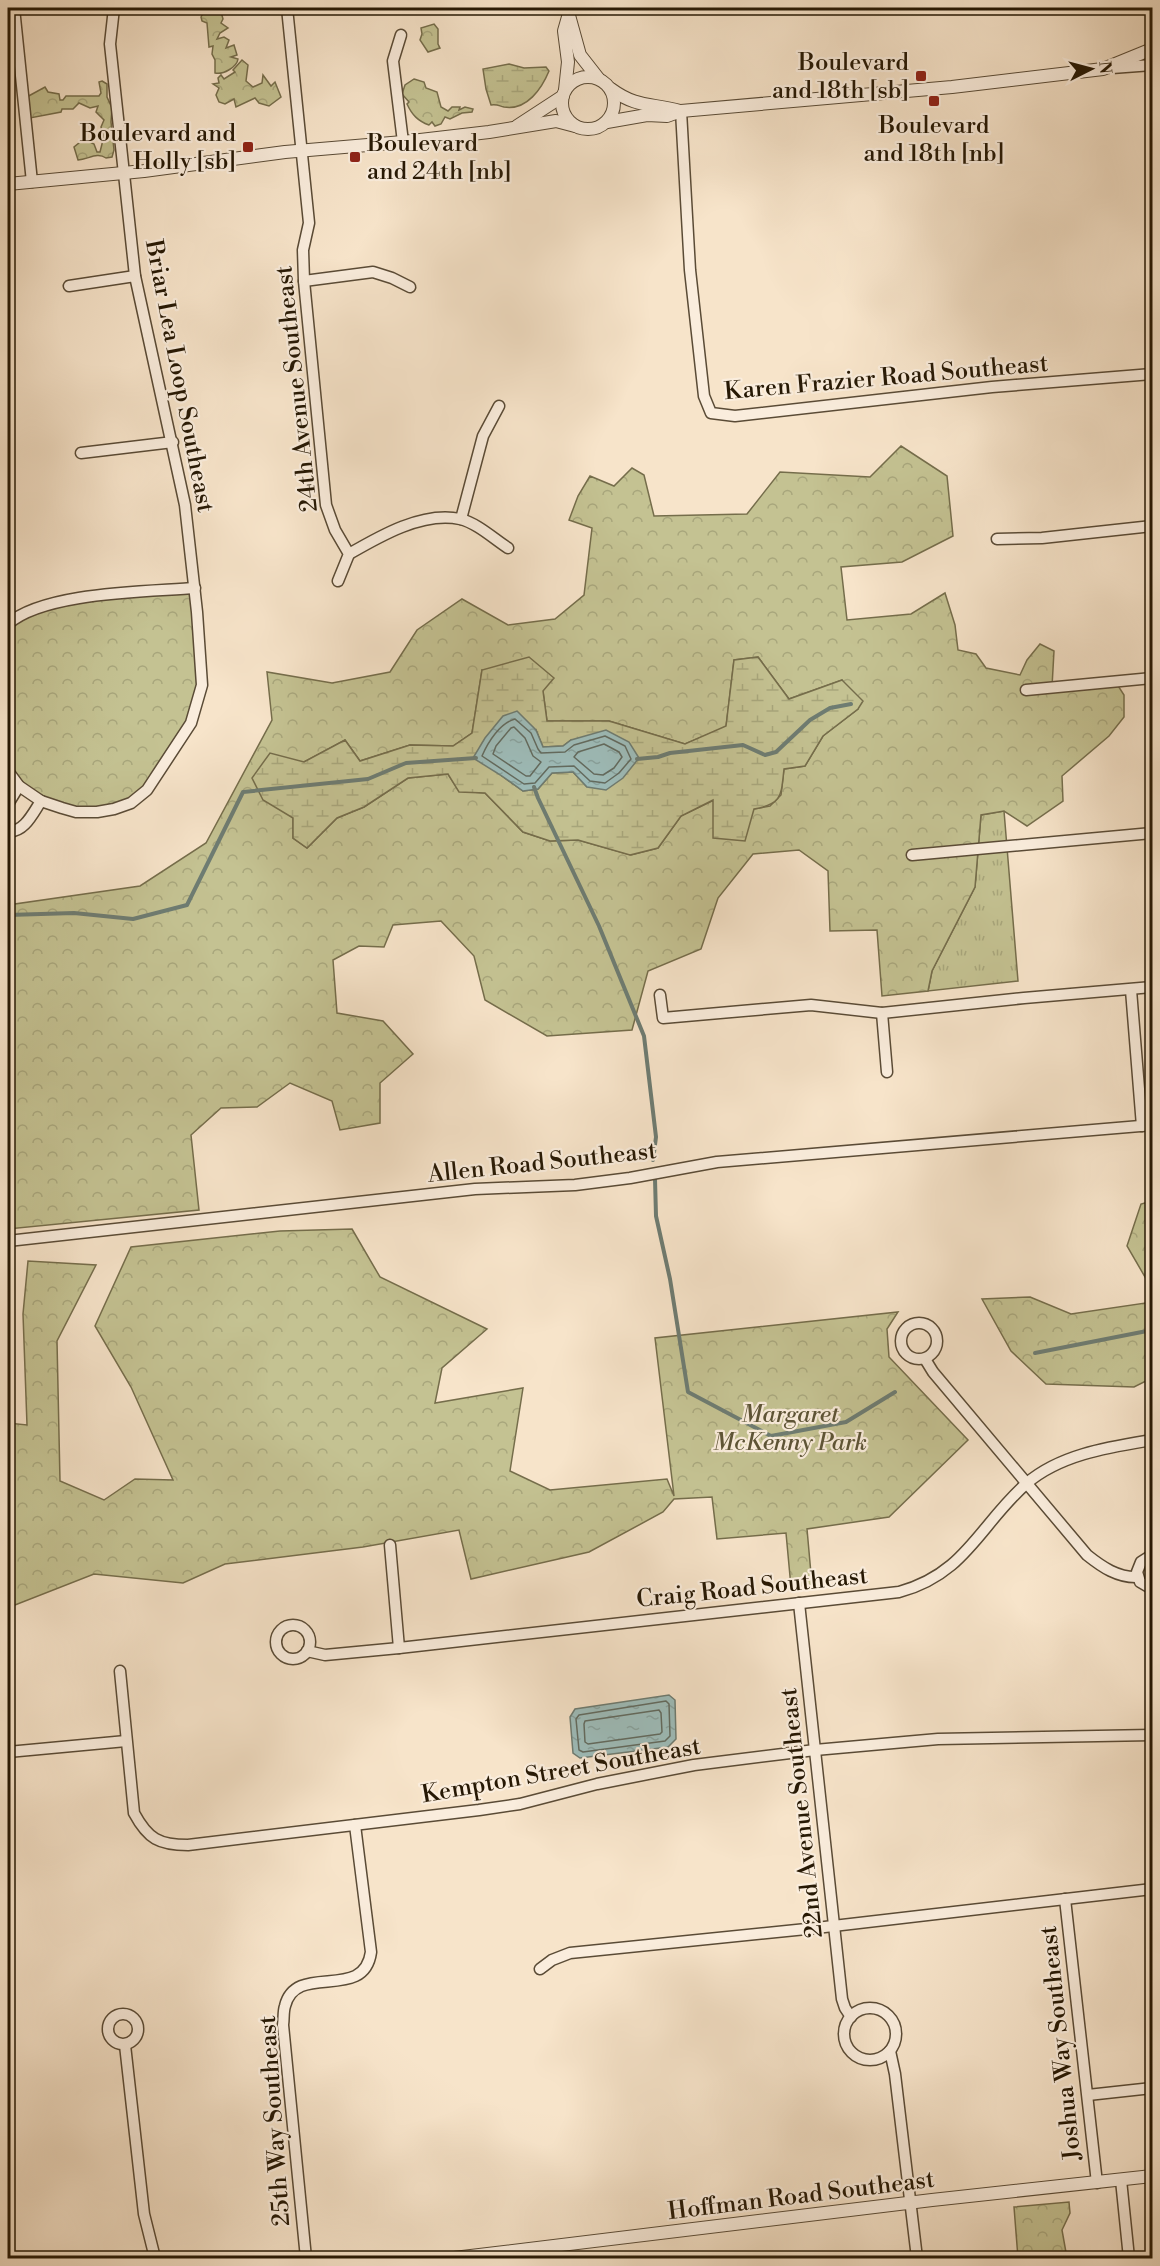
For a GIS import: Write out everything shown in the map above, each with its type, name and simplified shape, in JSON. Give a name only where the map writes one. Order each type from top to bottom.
[{"type":"street","points":[[14,8],[32,182]]},
{"type":"street","name":"Briar Lea Loop Southeast","points":[[8,771],[19,786],[41,801],[76,812],[97,812],[131,803],[147,790],[191,723],[202,685],[195,588],[185,505],[135,276],[110,44],[114,8]]},
{"type":"street","name":"24th Avenue Southeast","points":[[287,8],[309,223],[303,250],[304,281],[326,504],[334,530],[349,554]]},
{"type":"street","points":[[568,12],[580,55],[598,78],[634,104],[662,106],[681,111]]},
{"type":"street","points":[[568,12],[564,31],[568,62],[564,113],[575,126]]},
{"type":"street","points":[[401,35],[393,61],[403,142]]},
{"type":"street","points":[[1103,69],[1152,49]]},
{"type":"street","points":[[8,184],[125,173],[303,150],[403,142],[556,121],[592,130],[607,122],[647,115],[667,116],[681,111],[952,87],[1152,65]]},
{"type":"street","points":[[517,126],[564,93],[573,81],[581,77],[598,78]]},
{"type":"street","points":[[607,122],[615,106],[611,89]]},
{"type":"street","name":"Karen Frazier Road Southeast","points":[[681,111],[690,270],[704,396],[711,413],[735,416],[992,387],[1152,374]]},
{"type":"street","points":[[304,281],[373,272],[410,287]]},
{"type":"street","points":[[69,286],[135,276]]},
{"type":"street","points":[[461,519],[483,435],[499,406]]},
{"type":"street","points":[[81,453],[173,442]]},
{"type":"street","points":[[338,581],[349,554],[388,532],[420,522],[444,518],[461,519],[508,548]]},
{"type":"street","points":[[997,539],[1042,538],[1152,526]]},
{"type":"street","points":[[8,622],[67,600],[195,588]]},
{"type":"street","points":[[1026,690],[1152,678]]},
{"type":"street","points":[[8,804],[19,786]]},
{"type":"street","points":[[8,831],[15,832],[20,829],[41,801]]},
{"type":"street","points":[[912,855],[1152,833]]},
{"type":"street","points":[[660,996],[663,1018],[811,1005],[882,1013],[1152,987]]},
{"type":"street","points":[[1131,990],[1147,1125]]},
{"type":"street","points":[[882,1013],[887,1072]]},
{"type":"street","name":"Allen Road Southeast","points":[[8,1241],[475,1189],[574,1185],[630,1178],[717,1162],[1147,1125]]},
{"type":"street","points":[[925,1359],[1087,1555],[1111,1571],[1127,1577],[1138,1577]]},
{"type":"street","name":"Craig Road Southeast","points":[[307,1651],[325,1655],[399,1648],[899,1592],[931,1580],[958,1560],[1027,1483],[1046,1470],[1093,1452],[1152,1440]]},
{"type":"street","points":[[390,1545],[399,1648]]},
{"type":"street","points":[[1152,1555],[1141,1562],[1138,1567],[1138,1577],[1144,1586],[1152,1589]]},
{"type":"street","name":"22nd Avenue Southeast","points":[[799,1603],[842,1999],[851,2017],[847,2022],[846,2042],[853,2053],[865,2059],[872,2060],[890,2051]]},
{"type":"street","name":"Kempton Street Southeast","points":[[120,1671],[134,1813],[143,1830],[157,1840],[172,1845],[490,1809],[520,1804],[597,1784],[694,1766],[815,1750],[938,1738],[1089,1738],[1152,1735]]},
{"type":"street","points":[[8,1752],[126,1741]]},
{"type":"street","name":"25th Way Southeast","points":[[306,2259],[283,2025],[285,2006],[289,1996],[297,1988],[308,1983],[354,1978],[363,1972],[369,1963],[371,1952],[356,1825]]},
{"type":"street","points":[[540,1969],[552,1960],[570,1953],[1152,1890]]},
{"type":"street","name":"Joshua Way Southeast","points":[[1065,1899],[1097,2183]]},
{"type":"street","points":[[851,2017],[862,2009],[876,2008],[888,2014],[895,2026],[896,2039],[890,2051],[895,2074],[916,2259]]},
{"type":"street","points":[[125,2045],[144,2214],[155,2259]]},
{"type":"street","points":[[1088,2096],[1152,2088]]},
{"type":"street","name":"Hoffman Road Southeast","points":[[454,2259],[1152,2176]]},
{"type":"street","points":[[1121,2180],[1129,2259]]},
{"type":"green space","points":[[206,8],[220,8],[223,19],[221,23],[228,28],[220,33],[217,39],[224,37],[229,40],[226,48],[234,45],[237,55],[231,57],[238,59],[226,72],[215,73],[213,46],[209,47],[207,23],[202,21],[201,17]]},
{"type":"green space","points":[[434,24],[438,29],[440,48],[428,52],[420,40],[421,28]]},
{"type":"green space","points":[[242,60],[248,65],[246,81],[253,87],[262,83],[263,75],[271,86],[275,82],[281,97],[269,106],[259,103],[255,98],[236,107],[234,99],[225,104],[219,102],[216,95],[219,88],[213,84],[219,83],[218,78],[221,75],[224,79],[235,72],[233,70]]},
{"type":"green space","points":[[509,64],[524,68],[546,67],[549,71],[538,91],[526,102],[512,107],[491,105],[483,69]]},
{"type":"green space","points":[[414,79],[424,82],[426,88],[437,92],[441,107],[448,111],[452,107],[460,107],[459,110],[465,107],[473,109],[472,112],[462,113],[450,119],[445,117],[441,124],[435,126],[432,122],[429,125],[422,122],[411,111],[407,104],[409,102],[402,94],[405,85]]},
{"type":"green space","points":[[99,82],[107,84],[107,97],[112,108],[114,150],[112,157],[96,156],[78,160],[74,147],[84,139],[94,144],[97,152],[100,152],[104,136],[101,127],[104,120],[96,112],[98,106],[90,108],[79,103],[73,109],[62,109],[61,112],[30,118],[25,98],[45,87],[48,92],[59,94],[60,100],[66,96],[99,96],[101,93]]},
{"type":"green space","points":[[901,446],[947,476],[953,536],[902,562],[841,567],[847,620],[911,614],[945,593],[955,625],[958,650],[976,654],[986,668],[1020,675],[1027,660],[1040,644],[1054,651],[1052,687],[1115,681],[1124,695],[1124,717],[1109,736],[1062,776],[1063,801],[1027,826],[1004,811],[981,815],[975,887],[932,971],[928,991],[882,996],[877,930],[830,931],[828,871],[799,850],[753,854],[718,898],[701,949],[648,971],[632,1030],[547,1036],[485,1000],[474,956],[441,921],[393,925],[384,947],[359,946],[333,960],[337,1013],[383,1021],[413,1054],[380,1083],[380,1123],[340,1130],[332,1101],[290,1083],[257,1107],[221,1108],[191,1135],[199,1210],[8,1229],[8,905],[140,886],[206,843],[272,720],[267,672],[332,683],[390,672],[417,630],[462,599],[508,625],[555,619],[584,595],[592,528],[569,520],[578,496],[590,476],[614,486],[632,468],[644,475],[654,516],[747,514],[780,472],[870,477]],"holes":[[[758,657],[789,699],[842,680],[858,709],[823,736],[805,766],[784,769],[781,795],[770,806],[754,809],[714,800],[681,816],[658,848],[631,855],[578,840],[550,841],[523,832],[485,793],[459,791],[448,774],[408,778],[364,807],[337,818],[307,848],[293,838],[293,818],[304,762],[345,740],[360,761],[410,745],[453,746],[472,733],[482,670],[543,691],[547,721],[609,721],[685,744],[726,727],[734,660]]]},
{"type":"green space","points":[[195,588],[199,701],[138,799],[97,812],[41,801],[8,771],[8,624],[47,606]]},
{"type":"green space","points":[[529,657],[554,678],[543,691],[547,721],[609,721],[685,744],[726,726],[734,660],[758,657],[789,699],[842,680],[863,701],[858,709],[823,736],[805,766],[784,769],[779,797],[771,804],[754,809],[745,841],[713,838],[713,800],[681,816],[658,848],[630,855],[578,840],[550,841],[523,832],[485,793],[459,792],[448,774],[408,778],[364,807],[337,818],[307,848],[293,838],[293,818],[263,800],[252,778],[270,753],[304,762],[345,740],[360,761],[410,745],[453,746],[472,733],[482,670]],"holes":[[[536,730],[543,747],[563,746],[571,740],[587,787],[573,772],[552,773],[538,789],[523,791],[502,776]]]},
{"type":"green space","points":[[1004,811],[1018,981],[928,991],[932,971],[975,887],[981,815]]},
{"type":"green space","points":[[1152,1201],[1152,1289],[1127,1246],[1141,1204]]},
{"type":"green space","name":"Margaret McKenny Park","points":[[352,1229],[380,1277],[487,1329],[442,1368],[435,1403],[523,1388],[510,1471],[550,1490],[667,1479],[674,1496],[655,1338],[898,1312],[887,1329],[889,1357],[968,1440],[889,1517],[807,1529],[812,1585],[791,1587],[786,1533],[717,1539],[712,1497],[674,1499],[663,1512],[589,1552],[471,1579],[459,1530],[363,1547],[225,1564],[183,1583],[94,1574],[15,1605],[8,1605],[8,1423],[27,1425],[23,1314],[28,1261],[96,1265],[57,1341],[60,1481],[104,1500],[135,1479],[173,1480],[131,1387],[95,1326],[131,1247],[280,1231]]},
{"type":"green space","points":[[1030,1297],[1071,1314],[1152,1302],[1152,1378],[1134,1387],[1046,1384],[1011,1351],[982,1299]]},
{"type":"green space","points":[[1069,2202],[1070,2213],[1062,2230],[1067,2258],[1018,2258],[1014,2207]]},
{"type":"water","points":[[517,711],[536,730],[543,747],[563,746],[571,740],[606,730],[629,742],[639,758],[623,778],[606,790],[587,787],[573,772],[552,773],[538,789],[523,791],[473,758],[485,738],[503,716]]},
{"type":"water","points":[[669,1695],[675,1700],[676,1739],[668,1747],[580,1758],[573,1753],[570,1717],[575,1709]]},
{"type":"waterway","points":[[637,759],[743,745],[765,755],[776,752],[810,720],[830,708],[851,704]]},
{"type":"waterway","points":[[8,915],[74,913],[133,919],[187,905],[243,792],[368,779],[406,763],[476,758]]},
{"type":"waterway","points":[[534,787],[599,926],[644,1036],[656,1137],[653,1160]]},
{"type":"waterway","points":[[655,1179],[656,1216],[670,1279],[688,1392],[771,1436],[846,1422],[895,1392]]},
{"type":"waterway","points":[[1035,1353],[1152,1330]]},
{"type":"place","name":"Boulevard and 18th [sb]","points":[[921,76]]},
{"type":"place","name":"Boulevard and 18th [nb]","points":[[934,101]]},
{"type":"place","name":"Boulevard and Holly [sb]","points":[[248,147]]},
{"type":"place","name":"Boulevard and 24th [nb]","points":[[355,157]]}]
